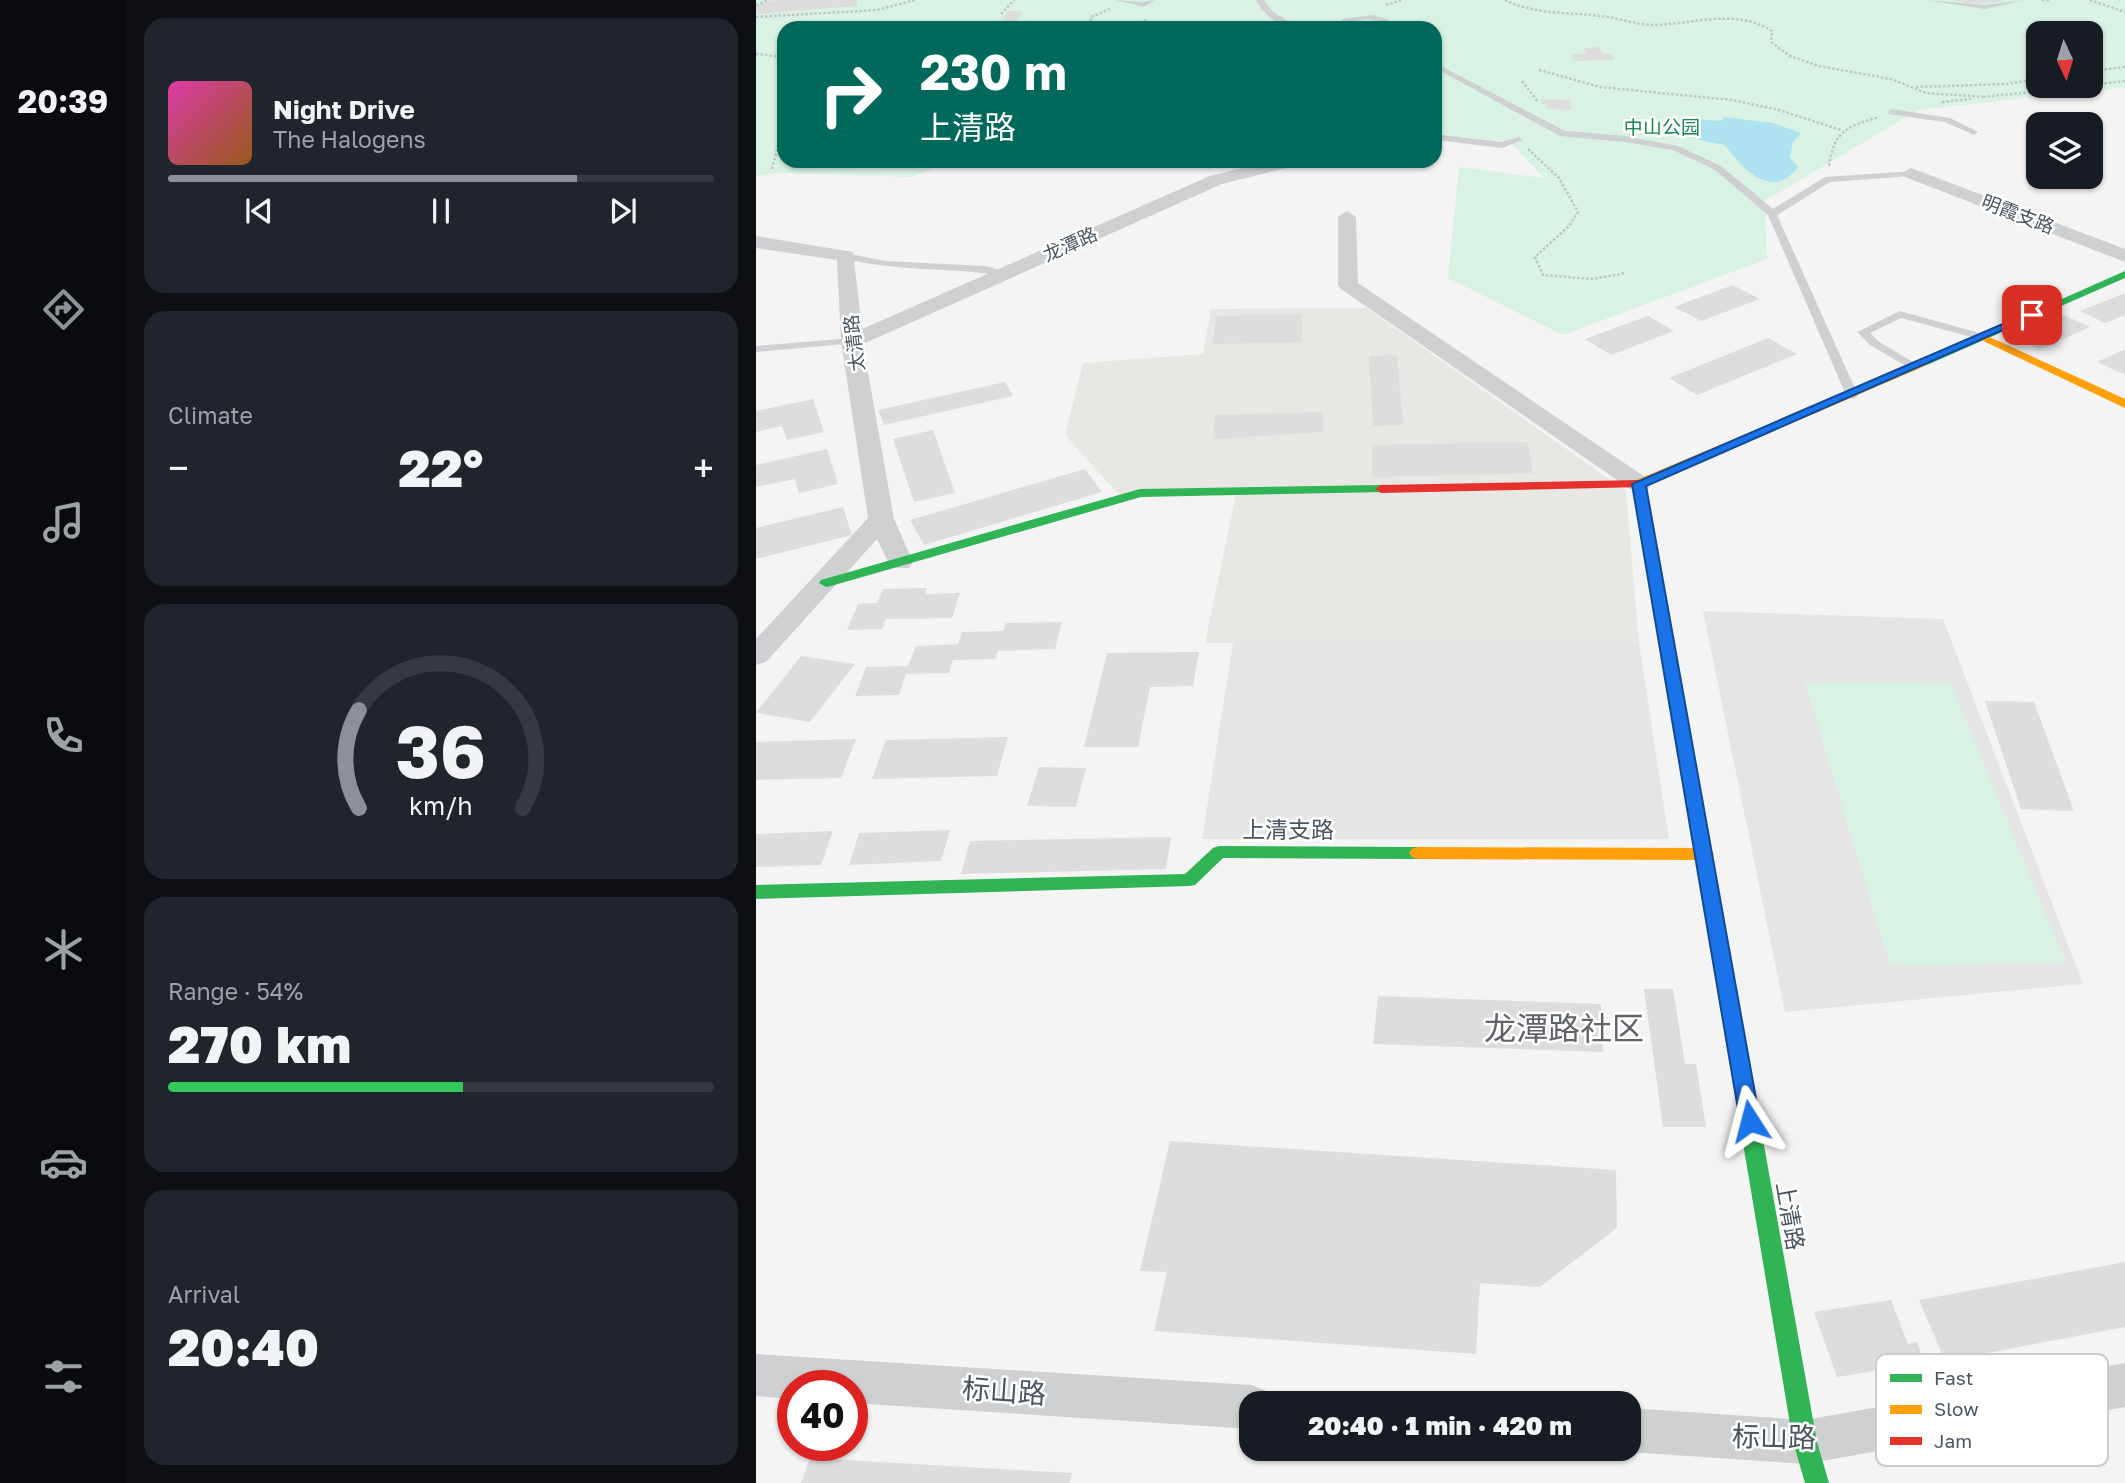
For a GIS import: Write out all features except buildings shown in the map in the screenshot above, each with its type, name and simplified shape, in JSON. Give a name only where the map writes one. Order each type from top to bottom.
[{"type":"street","name":"龙潭路","points":[[852,341],[1216,180],[1264,168]]},
{"type":"street","name":"明霞支路","points":[[1911,173],[2125,256]]},
{"type":"street","points":[[1347,216],[1348,285],[1639,484]]},
{"type":"street","points":[[756,242],[846,256]]},
{"type":"street","name":"太清路","points":[[846,256],[852,341],[881,519],[900,562]]},
{"type":"street","points":[[826,583],[1140,493],[1639,484],[1852,395],[2125,274]]},
{"type":"street","points":[[1983,337],[2125,404]]},
{"type":"street","name":"上清路","points":[[1639,484],[1805,1442],[1817,1483]]},
{"type":"street","points":[[756,656],[826,583],[881,519]]},
{"type":"street","name":"上清支路","points":[[756,892],[1189,880],[1219,852],[1705,854]]},
{"type":"street","name":"标山路","points":[[756,1375],[1239,1405]]},
{"type":"street","name":"标山路","points":[[1641,1431],[1805,1442],[1876,1429]]},
{"type":"lane","points":[[1119,0],[1144,5],[1151,0]]},
{"type":"lane","points":[[1260,0],[1262,8],[1282,21]]},
{"type":"lane","points":[[1929,0],[1985,7],[2021,0]]},
{"type":"lane","points":[[1345,21],[1370,17],[1385,21]]},
{"type":"lane","points":[[1442,69],[1563,134],[1651,143],[1699,157],[1718,168],[1772,214],[1852,395]]},
{"type":"lane","points":[[1892,112],[1934,117],[1974,132]]},
{"type":"lane","points":[[1442,138],[1502,145],[1519,140]]},
{"type":"lane","points":[[1772,214],[1828,179],[1911,173]]},
{"type":"lane","points":[[846,256],[885,266],[977,266],[1005,273]]},
{"type":"lane","points":[[1915,367],[1874,343],[1863,332],[1900,314],[1983,337]]},
{"type":"lane","points":[[756,349],[852,341]]},
{"type":"path","points":[[756,5],[769,0]]},
{"type":"path","points":[[756,17],[877,10],[915,0]]},
{"type":"path","points":[[1001,14],[1014,0]]},
{"type":"path","points":[[1505,0],[1571,16],[1593,15],[1648,25],[1742,19],[1764,23],[1772,31],[1771,42],[1790,56],[1819,66],[1891,79],[1926,93],[1984,97]]},
{"type":"path","points":[[2042,0],[2051,0]]},
{"type":"path","points":[[2090,0],[2125,12]]},
{"type":"path","points":[[756,54],[777,56]]},
{"type":"path","points":[[2104,69],[2125,67]]},
{"type":"path","points":[[1539,70],[1600,87],[1732,100],[1779,110],[1841,130]]},
{"type":"path","points":[[1912,87],[2026,81]]},
{"type":"path","points":[[2104,83],[2125,81]]},
{"type":"path","points":[[1828,179],[1833,140],[1841,130],[1911,105],[2026,92]]},
{"type":"path","points":[[1519,140],[1559,178],[1578,212],[1569,226],[1535,257],[1543,275],[1592,279],[1626,273]]},
{"type":"path","points":[[772,169],[777,149]]},
{"type":"shaded area","points":[[1367,308],[1626,491],[1639,643],[1205,643],[1236,494],[1121,497],[1065,435],[1083,363],[1203,354],[1211,309]]},
{"type":"shaded area","points":[[1703,611],[1943,619],[2083,984],[1785,1012]]},
{"type":"shaded area","points":[[1233,643],[1639,643],[1669,839],[1202,839]]},
{"type":"green space","name":"中山公园","points":[[756,0],[2125,0],[2125,87],[2104,89],[2104,21],[2026,21],[2026,98],[1918,110],[1765,201],[1767,259],[1563,335],[1448,278],[1459,167],[1544,178],[1510,142],[1442,135],[1442,21],[777,21],[777,168],[936,168],[911,177],[781,173],[756,176]]},
{"type":"green space","points":[[1950,682],[2066,963],[1890,966],[1805,683]]},
{"type":"water","points":[[1724,117],[1773,123],[1801,133],[1793,142],[1790,157],[1798,167],[1778,182],[1758,178],[1740,163],[1725,145],[1699,140],[1678,128],[1691,119],[1721,121]]},
{"type":"traffic: fast","points":[[1923,363],[2125,274]]},
{"type":"traffic: fast","points":[[826,583],[1140,493],[1381,489]]},
{"type":"traffic: fast","points":[[1653,563],[1805,1442],[1817,1483]]},
{"type":"traffic: fast","points":[[756,892],[1189,880],[1219,852],[1418,853]]},
{"type":"traffic: slow","points":[[1983,337],[2125,404]]},
{"type":"traffic: slow","points":[[1653,563],[1639,484],[1923,363]]},
{"type":"traffic: slow","points":[[1418,853],[1705,854]]},
{"type":"traffic: jam","points":[[1381,489],[1639,484]]},
{"type":"district","name":"龙潭路社区","points":[[1564,1029]]},
{"type":"route","points":[[1750,1121],[1639,484],[1852,395],[2032,315]]}]
